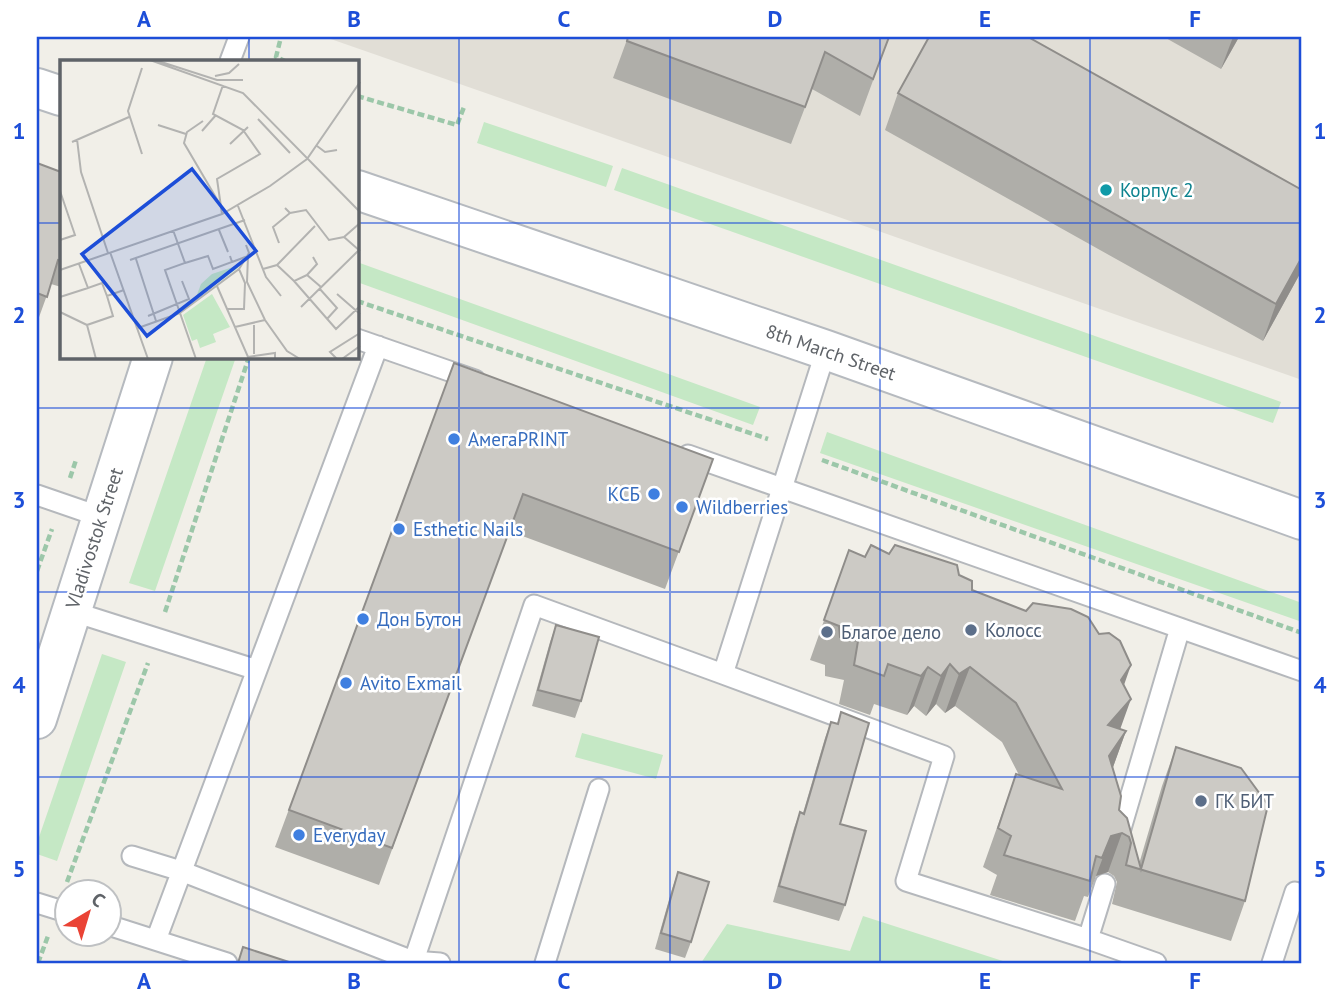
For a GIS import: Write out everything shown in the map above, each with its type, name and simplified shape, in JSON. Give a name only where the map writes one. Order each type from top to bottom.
[{"type":"main road","points":[[37,89],[60,96]]},
{"type":"main road","name":"8th March Street","points":[[359,191],[1301,516]]},
{"type":"main road","name":"Vladivostok Street","points":[[37,719],[152,359]]},
{"type":"lane","points":[[230,60],[239,37]]},
{"type":"lane","points":[[359,340],[494,387]]},
{"type":"lane","points":[[156,940],[378,346]]},
{"type":"lane","points":[[723,674],[826,350]]},
{"type":"lane","points":[[674,450],[1302,671]]},
{"type":"lane","points":[[37,495],[101,517]]},
{"type":"lane","points":[[413,962],[534,605],[944,756],[906,881],[1156,963]]},
{"type":"lane","points":[[71,611],[257,670]]},
{"type":"lane","points":[[1116,846],[1180,628]]},
{"type":"lane","points":[[545,963],[600,789]]},
{"type":"lane","points":[[132,856],[181,872],[413,962],[440,963]]},
{"type":"lane","points":[[1087,939],[1105,884]]},
{"type":"lane","points":[[1272,963],[1295,892]]},
{"type":"lane","points":[[122,929],[227,963]]},
{"type":"path","points":[[280,41],[276,57],[283,60]]},
{"type":"path","points":[[359,97],[457,125],[464,107]]},
{"type":"path","points":[[359,302],[760,435],[794,450],[1302,632]]},
{"type":"shaded area","points":[[325,37],[1302,37],[1302,380],[560,119]]},
{"type":"green space","points":[[484,122],[613,166],[606,187],[477,143]]},
{"type":"green space","points":[[622,168],[1281,402],[1273,423],[614,190]]},
{"type":"green space","points":[[359,263],[760,407],[753,425],[359,283]]},
{"type":"green space","points":[[206,359],[235,359],[155,591],[129,583]]},
{"type":"green space","points":[[827,432],[1302,603],[1302,622],[820,453]]},
{"type":"green space","points":[[102,654],[126,662],[57,861],[37,854],[37,843]]},
{"type":"green space","points":[[582,733],[663,755],[656,779],[575,757]]},
{"type":"green space","points":[[863,916],[1009,963],[701,963],[727,924],[850,951]]},
{"type":"building","points":[[628,37],[889,37],[873,79],[825,52],[805,107],[627,41]]},
{"type":"building","points":[[929,37],[1028,37],[1302,190],[1302,257],[1276,304],[898,93]]},
{"type":"building","points":[[37,163],[60,172],[60,261],[58,260],[47,297],[37,293]]},
{"type":"building","points":[[454,363],[713,459],[679,552],[523,494],[392,848],[289,810]]},
{"type":"building","points":[[871,545],[889,554],[895,545],[957,565],[959,575],[972,581],[972,590],[1026,611],[1033,603],[1071,609],[1088,617],[1099,634],[1109,633],[1120,641],[1131,665],[1121,680],[1131,699],[1108,725],[1126,731],[1109,756],[1121,796],[1119,810],[1127,818],[1141,869],[1176,747],[1241,768],[1268,805],[1245,901],[1126,865],[1131,843],[1129,837],[1122,833],[1111,836],[1102,858],[1096,856],[1090,881],[1004,855],[1011,836],[998,828],[1016,774],[1062,789],[1016,703],[970,667],[959,674],[950,664],[941,676],[928,667],[921,676],[888,664],[884,676],[854,665],[858,641],[840,637],[839,626],[824,620],[849,550],[865,557]]},
{"type":"building","points":[[556,625],[599,637],[581,701],[538,690]]},
{"type":"building","points":[[841,712],[869,723],[840,824],[866,831],[845,905],[779,886],[800,812],[804,814],[831,722],[838,724]]},
{"type":"building","points":[[678,872],[709,882],[691,942],[661,933]]},
{"type":"building","points":[[243,947],[292,963],[238,963]]},
{"type":"place","name":"Корпус 2","points":[[1106,190]]},
{"type":"place","name":"АмегаPRINT","points":[[454,439]]},
{"type":"place","name":"КСБ","points":[[654,494]]},
{"type":"place","name":"Wildberries","points":[[682,507]]},
{"type":"place","name":"Esthetic Nails","points":[[399,529]]},
{"type":"place","name":"Дон Бутон","points":[[363,619]]},
{"type":"place","name":"Колосс","points":[[971,630]]},
{"type":"place","name":"Благое дело","points":[[827,632]]},
{"type":"place","name":"Avito Exmail","points":[[346,683]]},
{"type":"place","name":"ГК БИТ","points":[[1201,801]]},
{"type":"place","name":"Everyday","points":[[299,835]]}]
